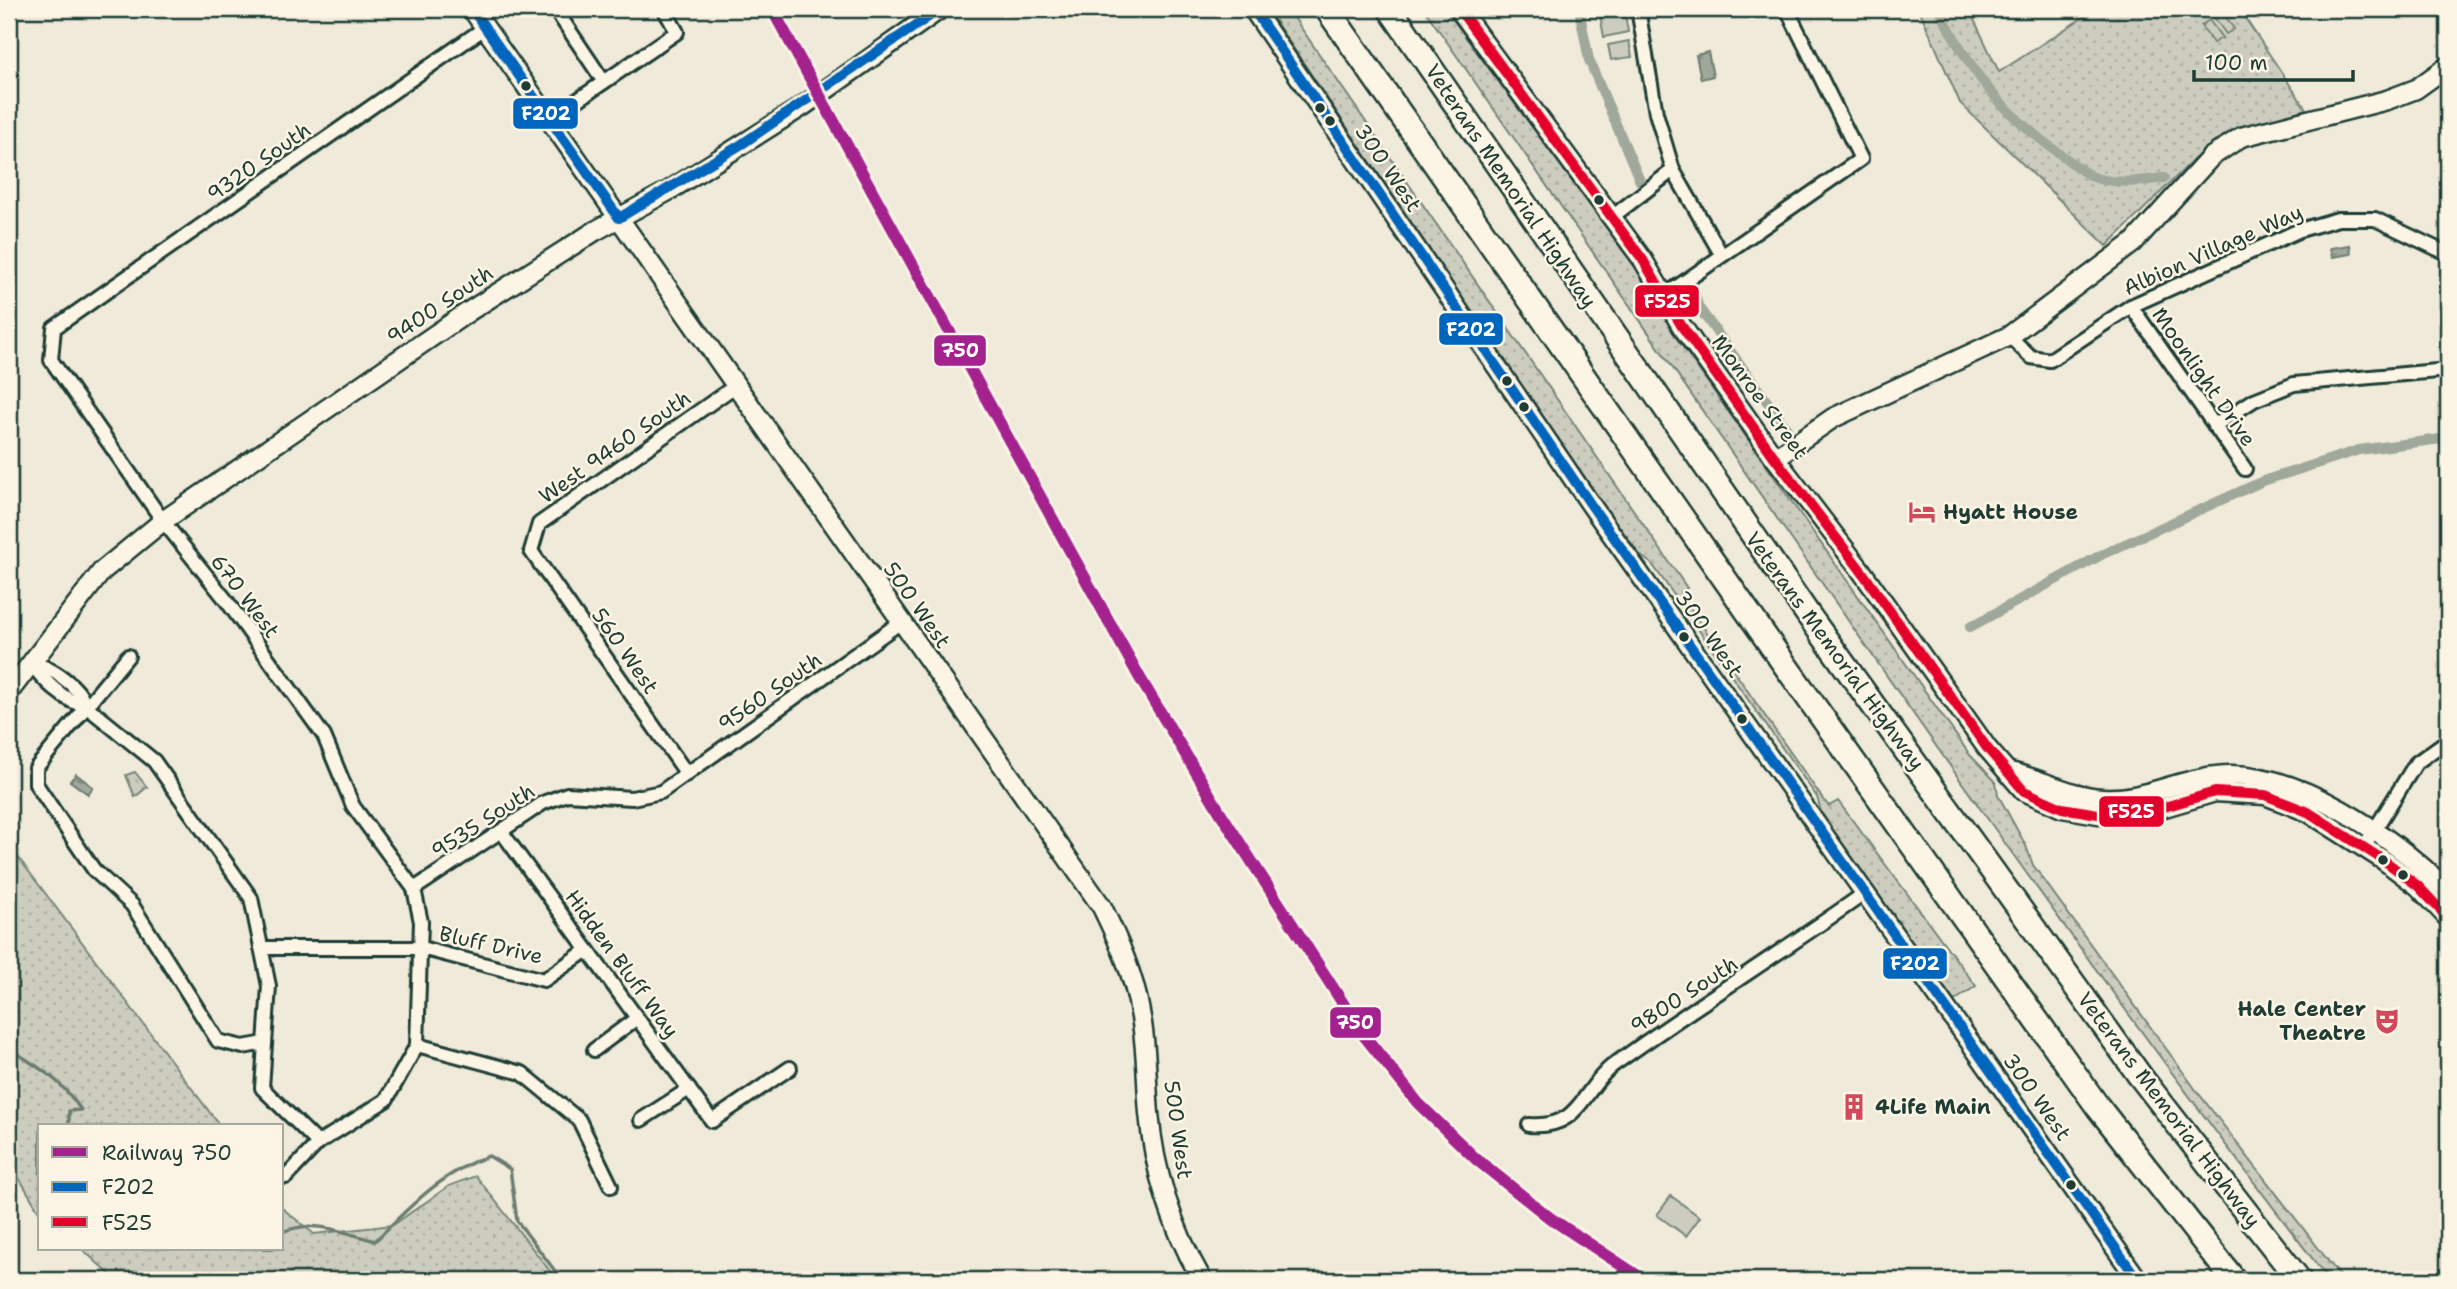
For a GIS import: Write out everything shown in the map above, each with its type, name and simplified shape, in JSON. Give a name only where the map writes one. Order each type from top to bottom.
[{"type":"highway","points":[[1327,9],[1773,648],[2098,1107],[2234,1280]]},
{"type":"highway","name":"Veterans Memorial Highway","points":[[1390,9],[1809,616],[2140,1076],[2299,1280]]},
{"type":"street","name":"500 West","points":[[472,9],[1089,888],[1117,939],[1140,1010],[1149,1115],[1160,1180],[1184,1244],[1202,1280]]},
{"type":"street","points":[[555,9],[604,82]]},
{"type":"street","points":[[550,119],[677,32],[664,9]]},
{"type":"street","name":"9400 South","points":[[9,692],[102,571],[163,521],[468,312],[803,106],[940,9]]},
{"type":"street","name":"300 West","points":[[1253,9],[1591,505],[2138,1280]]},
{"type":"street","name":"Monroe Street","points":[[1458,9],[1643,260],[1664,296],[1775,458],[1860,569],[1987,748],[2010,772],[2033,777],[2066,792],[2104,798],[2143,795],[2201,778],[2255,776],[2306,791],[2368,839],[2448,918]]},
{"type":"street","points":[[1638,9],[1656,113],[1673,170],[1721,254]]},
{"type":"street","points":[[1664,296],[1861,159],[1787,9]]},
{"type":"street","name":"9320 South","points":[[54,328],[485,27]]},
{"type":"street","points":[[1775,458],[1833,418],[2009,336],[2133,243],[2211,157],[2241,137],[2386,100],[2416,89],[2448,66]]},
{"type":"street","points":[[1612,217],[1673,170]]},
{"type":"street","name":"Albion Village Way","points":[[2009,336],[2031,357],[2050,360],[2131,306],[2300,229],[2338,219],[2375,219],[2448,254]]},
{"type":"street","name":"Moonlight Drive","points":[[2131,306],[2245,469]]},
{"type":"street","name":"670 West","points":[[54,328],[51,360],[163,521],[226,600],[324,736],[353,806],[414,889]]},
{"type":"street","points":[[2214,426],[2254,400],[2294,384],[2448,370]]},
{"type":"street","name":"West 9460 South","points":[[531,551],[539,524],[735,386]]},
{"type":"street","name":"560 West","points":[[531,551],[687,774]]},
{"type":"street","name":"9560 South","points":[[661,792],[901,622]]},
{"type":"street","points":[[128,656],[36,768],[36,784],[94,870],[132,905],[218,1041],[232,1047],[265,1043]]},
{"type":"street","points":[[30,662],[40,676],[66,697],[75,704],[86,706],[154,761],[251,898],[269,986],[262,1088],[318,1143]]},
{"type":"street","points":[[2368,839],[2416,763],[2448,740]]},
{"type":"street","name":"9535 South","points":[[414,889],[543,803],[567,794],[632,798],[661,792]]},
{"type":"street","name":"Hidden Bluff Way","points":[[501,831],[712,1121],[790,1068]]},
{"type":"street","name":"Monroe Street","points":[[2368,839],[2410,856],[2448,891]]},
{"type":"street","points":[[286,1177],[318,1143],[386,1100],[416,1045],[421,922],[414,889]]},
{"type":"street","name":"9800 South","points":[[1529,1125],[1559,1123],[1583,1104],[1601,1076],[1612,1066],[1689,1010],[1755,971],[1865,893]]},
{"type":"street","name":"Bluff Drive","points":[[261,948],[421,948],[544,980],[587,950]]},
{"type":"street","points":[[594,1050],[637,1018]]},
{"type":"street","points":[[416,1045],[522,1073],[579,1120],[611,1186]]},
{"type":"street","points":[[641,1120],[689,1090]]},
{"type":"shaded area","points":[[1267,9],[1288,9],[1687,588],[1681,592],[1688,605],[1820,795],[1829,806],[1838,801],[1976,986],[1954,1001],[1822,815],[1817,797],[1652,564],[1641,556],[1589,485]]},
{"type":"shaded area","points":[[1424,9],[1445,9],[1644,279],[1677,339],[1970,755],[1996,782],[1998,795],[2026,846],[2033,865],[2196,1090],[2343,1280],[2329,1280],[2095,968],[1869,650]]},
{"type":"shaded area","points":[[1599,9],[1624,9],[1628,32],[1604,37]]},
{"type":"shaded area","points":[[1919,9],[1969,9],[1999,72],[2096,9],[2239,9],[2306,109],[2234,130],[2194,159],[2107,246],[1960,103]]},
{"type":"shaded area","points":[[2222,11],[2234,29],[2226,34],[2214,17]]},
{"type":"shaded area","points":[[2209,20],[2222,38],[2213,43],[2201,26]]},
{"type":"shaded area","points":[[1629,41],[1632,57],[1611,60],[1608,45]]},
{"type":"shaded area","points":[[135,772],[147,787],[135,797],[126,775]]},
{"type":"shaded area","points":[[9,845],[218,1124],[38,1124],[38,1210],[9,1161]]},
{"type":"shaded area","points":[[476,1176],[557,1280],[116,1280],[83,1250],[284,1250],[284,1210],[314,1234],[393,1225],[449,1186]]},
{"type":"shaded area","points":[[1671,1196],[1700,1217],[1686,1236],[1657,1215]]},
{"type":"water","points":[[1708,52],[1713,76],[1701,79],[1696,55]]},
{"type":"water","points":[[2350,245],[2351,254],[2332,257],[2330,248]]},
{"type":"water","points":[[76,774],[93,787],[88,794],[70,781]]},
{"type":"waterway","points":[[1579,9],[1589,60],[1640,181]]},
{"type":"waterway","points":[[1939,9],[1964,54],[1990,91],[2023,124],[2085,173],[2107,181],[2132,182],[2164,178]]},
{"type":"waterway","points":[[1691,284],[1699,308],[1787,429]]},
{"type":"waterway","points":[[1970,627],[2103,554],[2263,481],[2359,450],[2448,438]]},
{"type":"waterway","points":[[9,1048],[48,1074],[73,1098],[81,1110],[69,1111],[69,1124]]},
{"type":"waterway","points":[[284,1231],[317,1227],[375,1241],[442,1181],[489,1156],[510,1169],[517,1221],[562,1280]]},
{"type":"rail line","name":"750","points":[[772,9],[1140,678],[1220,812],[1362,1033],[1418,1103],[1476,1159],[1550,1218],[1644,1280]]},
{"type":"transit line","name":"F202","points":[[472,9],[619,218]]},
{"type":"transit line","name":"F202","points":[[619,218],[742,144],[940,9]]},
{"type":"transit line","name":"F202","points":[[1253,9],[1591,505],[2138,1280]]},
{"type":"transit line","name":"F525","points":[[1459,9],[1643,260],[1681,325],[1775,458],[1860,569],[1987,748],[2024,791],[2062,808],[2104,815],[2161,808],[2215,792],[2265,795],[2308,812],[2385,861],[2418,886],[2448,918]]},
{"type":"place","name":"Hyatt House","points":[[1922,512]]},
{"type":"place","name":"Hale Center Theatre","points":[[2387,1021]]},
{"type":"place","name":"4Life Main","points":[[1854,1107]]}]
